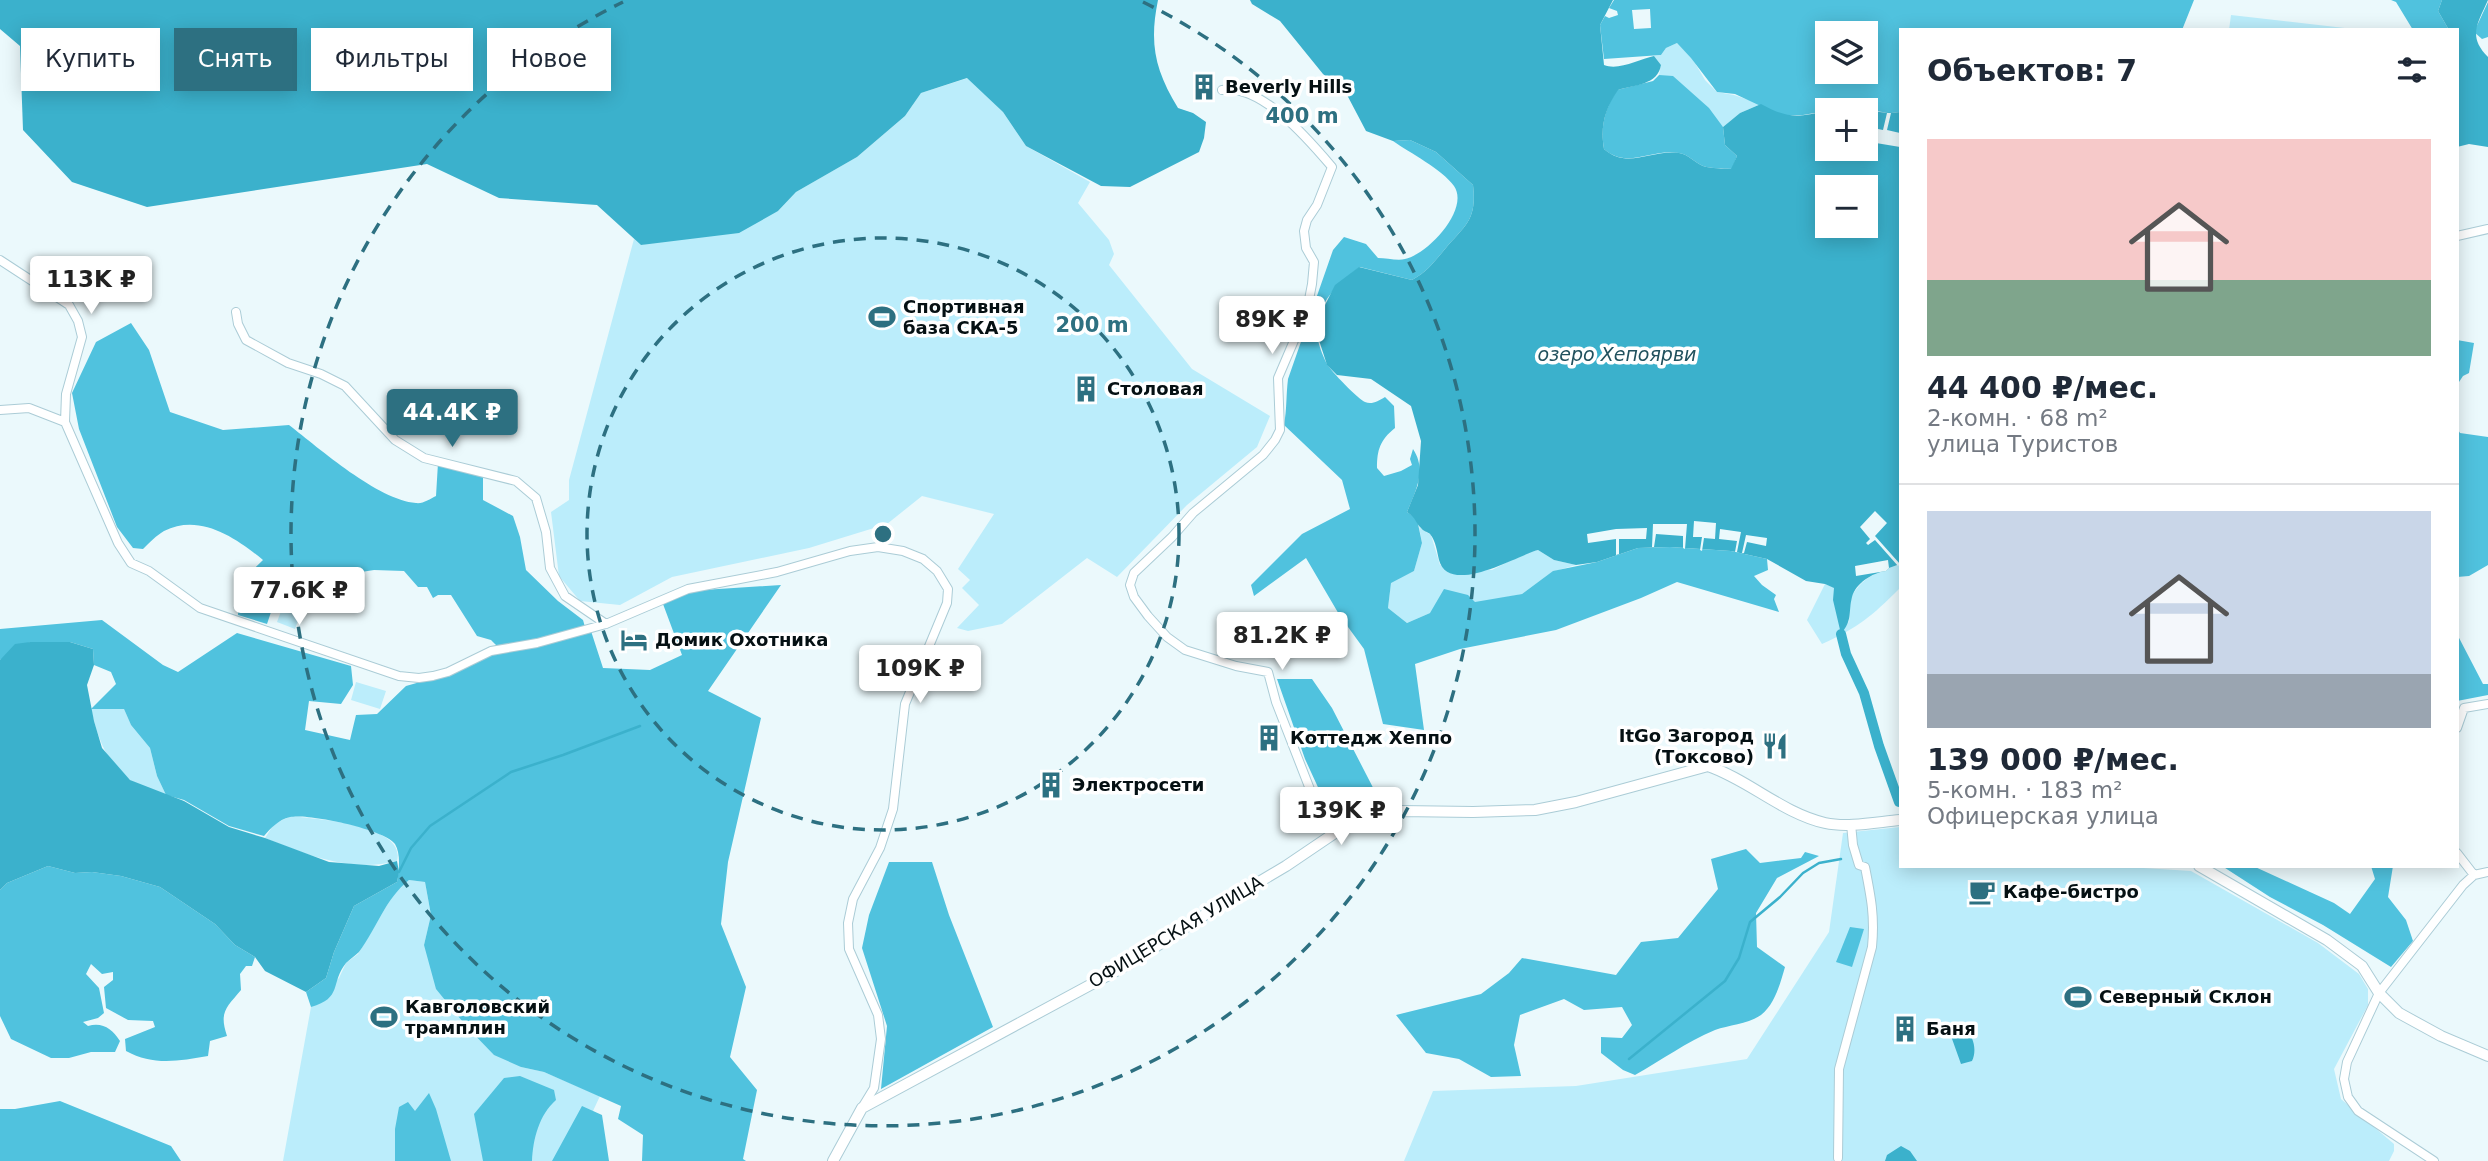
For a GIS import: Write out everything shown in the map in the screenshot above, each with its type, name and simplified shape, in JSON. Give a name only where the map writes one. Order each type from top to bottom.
[{"type":"street","points":[[1222,90],[1248,93],[1276,110],[1332,167],[1304,231],[1306,248],[1314,262],[1311,293],[1307,310],[1278,378],[1280,430],[1275,440],[1263,455],[1193,513],[1134,573],[1130,585],[1134,597],[1167,637],[1185,650],[1225,663],[1268,672],[1313,797],[1331,835]]},
{"type":"street","points":[[2459,236],[2488,229]]},
{"type":"street","points":[[0,260],[69,305],[78,321],[82,337],[66,394],[65,422],[118,543],[131,563],[149,571],[200,608],[364,665],[399,676],[419,678],[448,672],[491,651],[537,643],[606,624],[688,589],[777,572],[849,551],[878,547],[903,551],[923,559],[937,571],[948,589],[947,603],[905,704],[893,809],[880,848],[853,899],[848,923],[849,949],[878,1015],[881,1039],[874,1088],[833,1161]]},
{"type":"street","points":[[236,313],[246,340],[288,363],[345,386],[395,440],[424,458],[516,481],[536,498],[546,531],[550,568],[565,596],[606,624]]},
{"type":"street","points":[[0,410],[29,408],[65,422]]},
{"type":"street","points":[[2459,722],[2464,708],[2488,704]]},
{"type":"street","name":"ОФИЦЕРСКАЯ УЛИЦА","points":[[862,1108],[1129,964],[1351,822],[1373,814],[1400,811],[1535,810],[1576,802],[1708,766],[1743,782],[1799,815],[1827,824],[1899,820]]},
{"type":"street","points":[[1838,1158],[1839,1069],[1872,947],[1874,926],[1874,906],[1865,867],[1859,865],[1853,845],[1856,823]]},
{"type":"street","points":[[2459,856],[2474,875]]},
{"type":"street","points":[[2202,868],[2327,940],[2362,966],[2379,993],[2399,1013],[2441,1036],[2488,1056]]},
{"type":"street","points":[[2434,1161],[2358,1111],[2348,1097],[2344,1079],[2347,1062],[2379,993],[2463,885],[2474,875],[2488,872]]},
{"type":"shaded area","points":[[1614,0],[2194,0],[2183,28],[1899,28],[1899,112],[1889,113],[1878,111],[1878,98],[1815,98],[1815,113],[1780,115],[1735,94],[1717,92],[1677,43],[1666,48],[1661,55],[1604,59],[1600,25],[1605,16],[1609,18],[1618,15],[1617,11],[1609,8]],"holes":[[[1650,9],[1651,28],[1634,29],[1632,10]]]},
{"type":"shaded area","points":[[2391,0],[2442,0],[2438,11],[2448,28],[2412,28],[2396,2]]},
{"type":"shaded area","points":[[2488,2],[2488,37],[2482,39],[2474,32]]},
{"type":"shaded area","points":[[2231,15],[2345,28],[2229,28]]},
{"type":"shaded area","points":[[1677,43],[1692,58],[1705,80],[1717,92],[1761,104],[1740,113],[1723,127],[1659,75],[1661,65],[1654,56],[1661,55],[1666,48]]},
{"type":"shaded area","points":[[1659,75],[1673,76],[1709,108],[1723,127],[1725,145],[1737,156],[1732,169],[1703,166],[1679,153],[1622,158],[1604,149],[1604,118],[1617,90],[1653,81]]},
{"type":"shaded area","name":"Спортивная база СКА-5","points":[[968,78],[1003,112],[1026,146],[1090,182],[1078,203],[1109,240],[1114,254],[1109,265],[1192,369],[1270,416],[1257,447],[1187,505],[1117,577],[1087,558],[1002,624],[968,631],[957,628],[979,605],[962,588],[970,580],[958,569],[994,514],[922,496],[887,524],[809,548],[672,577],[620,605],[580,601],[559,576],[551,512],[569,500],[569,480],[634,239],[641,245],[778,211],[796,192],[857,157],[905,116],[921,93]]},
{"type":"shaded area","points":[[1410,140],[1436,152],[1473,185],[1473,207],[1468,222],[1430,266],[1412,280],[1360,267],[1330,294],[1321,312],[1317,333],[1327,364],[1351,391],[1365,402],[1373,403],[1385,397],[1394,406],[1395,428],[1380,446],[1377,468],[1384,476],[1412,465],[1410,459],[1413,449],[1417,457],[1419,480],[1407,512],[1417,519],[1422,543],[1414,571],[1391,583],[1388,608],[1407,623],[1430,613],[1444,589],[1468,595],[1475,602],[1522,594],[1553,571],[1597,562],[1638,548],[1670,547],[1731,551],[1767,559],[1768,570],[1754,576],[1776,595],[1774,599],[1779,612],[1677,582],[1556,630],[1460,649],[1415,664],[1424,730],[1383,724],[1364,649],[1340,616],[1306,558],[1254,596],[1251,585],[1302,534],[1350,509],[1342,480],[1284,425],[1288,379],[1333,250],[1344,237],[1366,244],[1378,258],[1405,259],[1425,249],[1452,218],[1457,196],[1454,186],[1434,167],[1393,141]]},
{"type":"shaded area","points":[[131,323],[149,350],[170,412],[223,430],[289,425],[367,483],[401,500],[416,503],[436,496],[438,463],[483,474],[483,500],[513,516],[526,570],[558,601],[583,620],[585,627],[537,640],[497,646],[491,640],[477,636],[451,595],[438,595],[433,598],[427,587],[418,587],[404,571],[374,570],[330,577],[299,567],[286,567],[267,624],[238,615],[239,583],[263,560],[229,536],[204,526],[177,526],[161,533],[143,549],[133,548],[117,527],[79,429],[72,393],[96,342]]},
{"type":"shaded area","points":[[2459,340],[2474,343],[2469,373],[2459,382]]},
{"type":"shaded area","points":[[2459,431],[2488,437],[2488,565],[2469,576],[2459,577]]},
{"type":"shaded area","points":[[1419,527],[1431,535],[1440,565],[1492,570],[1521,555],[1538,550],[1554,560],[1576,565],[1552,572],[1522,594],[1430,613],[1407,623],[1388,608],[1391,582],[1414,571],[1422,543]]},
{"type":"shaded area","points":[[1899,564],[1899,589],[1864,620],[1822,644],[1807,620],[1825,584],[1835,588],[1849,623],[1850,604],[1856,590],[1871,576]]},
{"type":"shaded area","points":[[296,571],[314,578],[295,629],[277,622]]},
{"type":"shaded area","points":[[781,585],[708,691],[761,718],[728,862],[721,924],[746,987],[730,1057],[757,1090],[743,1159],[746,1161],[642,1161],[643,1135],[618,1119],[621,1106],[544,1072],[521,1067],[494,1055],[436,989],[424,945],[431,915],[425,882],[409,880],[401,888],[387,905],[359,952],[341,970],[332,994],[328,999],[311,1007],[306,992],[326,978],[354,906],[397,882],[399,857],[395,844],[388,838],[362,828],[312,817],[286,818],[264,836],[229,826],[184,800],[166,795],[157,776],[150,748],[131,725],[124,709],[91,709],[116,684],[111,672],[94,665],[93,649],[70,642],[30,642],[0,660],[0,629],[102,620],[163,665],[178,672],[237,633],[351,666],[353,685],[341,704],[309,701],[305,730],[350,740],[356,715],[377,714],[406,686],[459,671],[480,657],[591,631],[603,668],[650,670],[682,655],[663,604],[688,591]]},
{"type":"shaded area","points":[[2459,638],[2483,684],[2488,684],[2488,695],[2459,701]]},
{"type":"shaded area","points":[[1277,679],[1312,679],[1332,708],[1383,807],[1357,810],[1334,822],[1305,759]]},
{"type":"shaded area","points":[[356,682],[386,691],[380,709],[351,700]]},
{"type":"shaded area","points":[[91,709],[124,709],[131,725],[150,748],[157,776],[166,795],[134,782],[115,766],[100,739]]},
{"type":"shaded area","points":[[291,816],[337,822],[374,831],[388,839],[396,849],[397,861],[363,865],[346,863],[313,856],[265,838],[274,824]]},
{"type":"shaded area","name":"Северный Склон","points":[[1899,827],[1899,868],[2144,868],[2191,871],[2318,943],[2359,974],[2368,989],[2368,1005],[2334,1069],[2341,1099],[2394,1144],[2389,1161],[1404,1161],[1433,1091],[1576,1086],[1747,1059],[1829,932],[1843,833]]},
{"type":"shaded area","points":[[1746,849],[1760,863],[1801,858],[1805,852],[1819,856],[1777,878],[1756,913],[1757,947],[1785,967],[1773,999],[1766,1010],[1756,1018],[1704,1035],[1635,1075],[1623,1070],[1601,1053],[1601,1037],[1622,1038],[1632,1025],[1622,1007],[1584,1010],[1564,999],[1520,1015],[1514,1045],[1521,1076],[1491,1077],[1459,1059],[1426,1053],[1396,1015],[1481,994],[1509,973],[1522,958],[1616,975],[1641,942],[1678,938],[1718,889],[1711,859]]},
{"type":"shaded area","points":[[889,862],[932,862],[949,915],[993,1027],[881,1089],[887,1026],[862,948],[869,915]]},
{"type":"shaded area","points":[[48,866],[75,873],[92,872],[121,876],[160,887],[215,924],[235,945],[255,957],[252,966],[246,966],[240,974],[241,990],[225,1011],[227,1036],[210,1041],[208,1056],[176,1061],[156,1060],[126,1051],[125,1039],[155,1027],[153,1021],[128,1020],[106,1008],[104,987],[113,980],[113,972],[102,974],[91,964],[86,974],[99,988],[104,1013],[98,1018],[83,1022],[88,1026],[103,1026],[114,1033],[120,1041],[115,1052],[91,1052],[69,1058],[51,1058],[11,1039],[0,1016],[0,890],[7,883]]},
{"type":"shaded area","points":[[2225,868],[2257,868],[2334,903],[2350,914],[2375,879],[2372,868],[2393,868],[2388,897],[2406,920],[2413,941],[2391,967],[2323,925],[2270,897]]},
{"type":"shaded area","name":"Кавголовский трамплин","points":[[409,880],[425,882],[431,915],[424,945],[521,1067],[544,1072],[600,1096],[578,1161],[283,1161],[311,1007],[339,978],[346,963],[358,954],[396,890]]},
{"type":"shaded area","points":[[1850,927],[1864,929],[1852,967],[1836,962]]},
{"type":"shaded area","points":[[520,1076],[554,1090],[556,1100],[545,1113],[538,1128],[532,1161],[483,1161],[474,1114],[504,1078]]},
{"type":"shaded area","points":[[429,1093],[451,1161],[395,1161],[395,1129],[399,1107],[408,1102],[415,1111]]},
{"type":"shaded area","points":[[60,1101],[171,1146],[181,1161],[0,1161],[0,1109]]},
{"type":"shaded area","points":[[582,1106],[602,1115],[609,1161],[552,1161]]},
{"type":"water","points":[[0,0],[1158,0],[1154,43],[1159,69],[1178,108],[1193,113],[1206,122],[1199,152],[1130,187],[1101,186],[1026,146],[1003,112],[967,78],[921,93],[905,116],[857,157],[796,192],[778,211],[739,233],[641,245],[597,205],[499,198],[427,164],[147,207],[72,182],[23,130],[22,91],[160,91],[160,28],[21,28],[21,74],[20,46],[0,29]]},
{"type":"water","name":"озеро Хепоярви","points":[[1250,0],[1613,0],[1600,25],[1604,65],[1622,66],[1654,56],[1661,65],[1659,72],[1650,80],[1618,90],[1607,111],[1603,125],[1604,149],[1622,158],[1679,153],[1703,166],[1731,169],[1737,156],[1725,145],[1723,127],[1740,113],[1761,104],[1793,115],[1815,114],[1815,161],[1878,161],[1878,112],[1899,112],[1899,564],[1870,576],[1857,587],[1852,597],[1849,620],[1841,634],[1833,600],[1834,588],[1806,581],[1767,559],[1731,551],[1638,548],[1597,562],[1576,565],[1554,560],[1538,550],[1485,571],[1456,575],[1445,570],[1432,537],[1407,512],[1418,485],[1421,441],[1411,406],[1371,379],[1337,375],[1327,365],[1317,334],[1322,311],[1335,285],[1359,267],[1412,280],[1426,270],[1468,222],[1473,207],[1473,185],[1436,152],[1410,140],[1393,141],[1366,131],[1346,93],[1323,74],[1280,21],[1252,4]]},
{"type":"water","points":[[2442,0],[2488,0],[2476,29],[2476,36],[2488,57],[2488,147],[2469,144],[2459,146],[2459,28],[2448,28],[2438,11]]},
{"type":"water","points":[[70,642],[93,649],[94,665],[87,685],[94,721],[102,748],[130,780],[184,801],[229,827],[329,862],[379,866],[397,861],[397,882],[354,906],[326,978],[306,992],[265,971],[255,957],[235,945],[215,924],[160,887],[121,876],[92,872],[75,873],[48,866],[7,883],[0,890],[0,660],[15,644]]},
{"type":"water","points":[[1959,1029],[1968,1032],[1974,1048],[1972,1061],[1961,1064],[1951,1036]]},
{"type":"water","points":[[1901,1146],[1910,1151],[1917,1161],[1885,1161],[1887,1155]]},
{"type":"pier","points":[[1887,113],[1891,113],[1887,130],[1899,133],[1899,147],[1878,143],[1878,129],[1883,130]]},
{"type":"pier","points":[[1875,511],[1887,523],[1875,536],[1899,563],[1898,566],[1875,540],[1868,545],[1866,543],[1870,539],[1860,527]]},
{"type":"pier","points":[[1694,521],[1716,523],[1715,539],[1704,538],[1702,551],[1702,537],[1693,537]]},
{"type":"pier","points":[[1653,524],[1687,524],[1685,549],[1683,536],[1656,534],[1652,547]]},
{"type":"pier","points":[[1647,528],[1646,539],[1619,539],[1619,554],[1616,555],[1616,539],[1588,543],[1587,534]]},
{"type":"pier","points":[[1720,529],[1741,532],[1737,552],[1737,541],[1719,539]]},
{"type":"pier","points":[[1746,535],[1767,538],[1766,546],[1747,542],[1742,553]]},
{"type":"pier","points":[[1888,560],[1889,568],[1886,571],[1856,576],[1855,566]]},
{"type":"waterway","points":[[1841,634],[1846,654],[1864,693],[1899,802]]},
{"type":"waterway","points":[[399,872],[411,848],[430,826],[511,772],[640,726]]},
{"type":"waterway","points":[[1629,1059],[1725,981],[1739,958],[1750,922],[1803,873],[1819,863],[1841,859]]},
{"type":"place","name":"Beverly Hills","points":[[1204,87]]},
{"type":"place","name":"Спортивная база СКА-5","points":[[882,317]]},
{"type":"place","name":"Столовая","points":[[1086,389]]},
{"type":"place","name":"Домик Охотника","points":[[634,640]]},
{"type":"place","name":"Коттедж Хеппо","points":[[1269,738]]},
{"type":"place","name":"ItGo Загород (Токсово)","points":[[1775,746]]},
{"type":"place","name":"Электросети","points":[[1051,785]]},
{"type":"place","name":"Кафе-бистро","points":[[1982,892]]},
{"type":"place","name":"Северный Склон","points":[[2078,997]]},
{"type":"place","name":"Кавголовский трамплин","points":[[384,1017]]},
{"type":"place","name":"Баня","points":[[1905,1029]]}]
